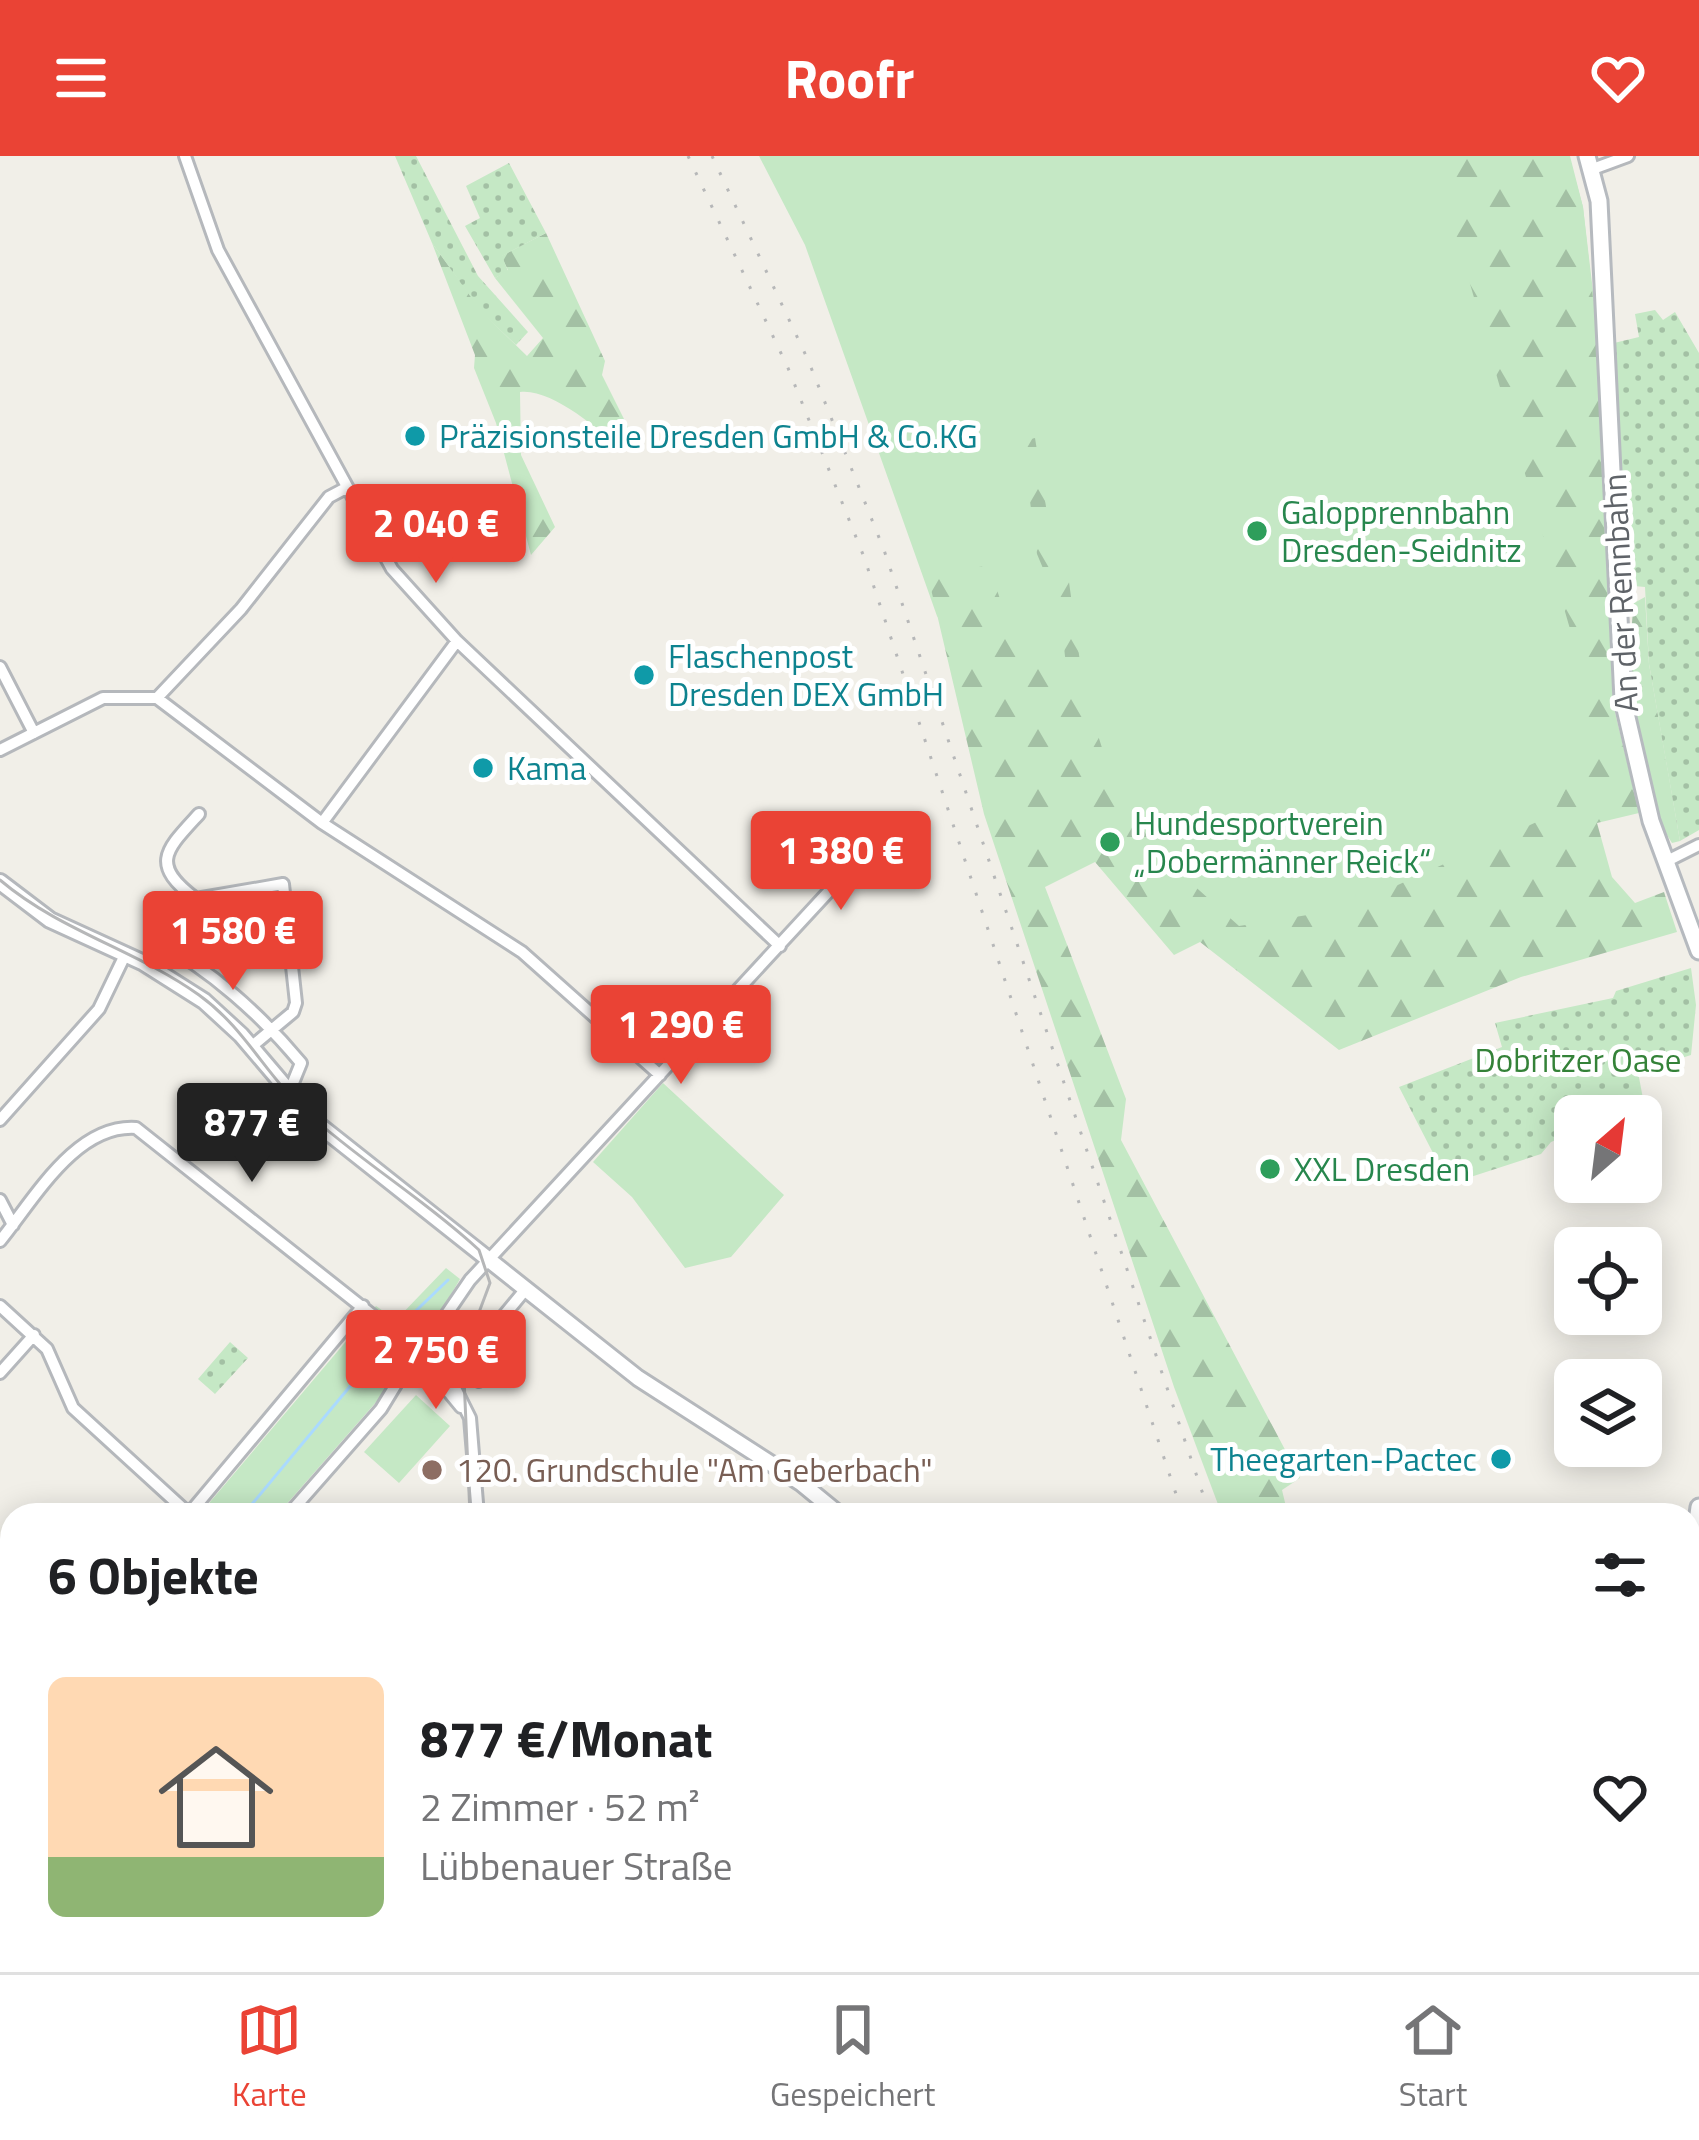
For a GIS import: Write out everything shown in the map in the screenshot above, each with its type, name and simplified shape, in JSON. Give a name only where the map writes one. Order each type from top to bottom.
[{"type":"main road","name":"An der Rennbahn","points":[[1590,169],[1599,201],[1623,700],[1665,862],[1698,944]]},
{"type":"street","points":[[185,156],[218,250],[392,569],[457,641],[780,946]]},
{"type":"street","points":[[1590,169],[1628,156]]},
{"type":"street","points":[[157,698],[241,609],[329,497],[346,488]]},
{"type":"street","points":[[322,823],[457,641]]},
{"type":"street","points":[[0,667],[34,733]]},
{"type":"street","points":[[0,750],[103,698],[157,698],[322,823],[522,952],[660,1075]]},
{"type":"street","points":[[199,814],[168,847],[166,860],[174,883],[196,898],[283,884],[296,1003],[274,1031],[251,1047]]},
{"type":"street","points":[[1665,862],[1699,845]]},
{"type":"street","points":[[381,1408],[433,1370],[436,1340],[488,1260],[867,850]]},
{"type":"street","points":[[0,882],[37,912],[182,985],[251,1047],[288,1095],[525,1290],[638,1378],[825,1503]]},
{"type":"street","points":[[156,941],[183,955],[274,1031],[301,1064],[288,1095]]},
{"type":"street","points":[[0,1120],[99,1009],[125,955]]},
{"type":"street","points":[[0,1241],[87,1138],[114,1126],[136,1128],[410,1345]]},
{"type":"street","points":[[0,1200],[14,1225]]},
{"type":"street","points":[[479,1381],[487,1336],[525,1290]]},
{"type":"street","points":[[0,1306],[52,1356],[73,1408],[176,1503]]},
{"type":"street","points":[[199,1503],[363,1306]]},
{"type":"street","points":[[0,1373],[34,1335]]},
{"type":"street","points":[[410,1345],[436,1340]]},
{"type":"street","points":[[298,1503],[381,1408],[409,1363],[410,1345]]},
{"type":"street","points":[[409,1363],[433,1370],[472,1427],[477,1503]]},
{"type":"green space","points":[[395,156],[416,156],[478,276],[528,332],[516,345],[483,314],[432,243]]},
{"type":"green space","name":"Galopprennbahn Dresden-Seidnitz","points":[[759,156],[1570,156],[1583,207],[1596,317],[1613,704],[1639,812],[1596,819],[1273,985],[937,616],[805,245]]},
{"type":"green space","points":[[1433,156],[1569,156],[1583,207],[1595,317],[1612,703],[1639,813],[1597,823],[1612,877],[1635,903],[1664,892],[1677,932],[1521,977],[1339,1050],[1200,942],[1174,955],[1095,862],[1045,887],[1126,1099],[1121,1140],[1300,1478],[1282,1490],[1285,1503],[1218,1503],[1174,1387],[984,814],[927,572],[989,566],[1018,653],[1037,646],[1057,683],[1069,694],[1060,609],[1037,554],[1022,441],[1035,438],[1052,544],[1065,553],[1084,691],[1103,751],[1170,864],[1239,926],[1345,909],[1552,815],[1571,776],[1580,740],[1579,660]]},
{"type":"green space","points":[[509,163],[546,233],[502,256],[508,271],[495,278],[465,226],[480,218],[466,186]]},
{"type":"green space","points":[[546,233],[605,361],[602,375],[631,433],[621,450],[560,403],[520,392],[521,455],[555,527],[531,555],[496,423],[474,368],[475,355],[432,243],[484,314],[527,356],[543,338],[495,278],[508,270],[501,256]]},
{"type":"green space","points":[[1655,310],[1663,320],[1675,312],[1699,353],[1699,830],[1680,841],[1649,664],[1645,587],[1623,585],[1614,343],[1639,337],[1635,314]]},
{"type":"green space","points":[[1645,597],[1649,664],[1666,760],[1641,753],[1635,713],[1632,624],[1634,603]]},
{"type":"green space","points":[[1654,752],[1666,760],[1680,841],[1672,843],[1660,824],[1641,753]]},
{"type":"green space","name":"Dobritzer Oase","points":[[1691,968],[1696,1005],[1691,1055],[1638,1072],[1642,1095],[1554,1095],[1554,1141],[1541,1154],[1449,1184],[1399,1087],[1502,1047],[1495,1023],[1613,998],[1616,991]]},
{"type":"green space","points":[[663,1083],[784,1195],[731,1257],[685,1268],[632,1197],[593,1162]]},
{"type":"green space","points":[[446,1268],[460,1279],[435,1322],[419,1322],[394,1345],[399,1376],[288,1503],[209,1503],[376,1306],[396,1320]]},
{"type":"green space","points":[[230,1342],[248,1358],[215,1394],[198,1379]]},
{"type":"green space","points":[[416,1395],[450,1426],[399,1483],[364,1452]]},
{"type":"waterway","points":[[397,1329],[448,1280]]},
{"type":"waterway","points":[[253,1503],[391,1337]]},
{"type":"tram line","points":[[0,880],[48,913],[199,995],[229,1022],[305,1111],[479,1250],[490,1283],[463,1355],[469,1503]]},
{"type":"railway","points":[[688,156],[788,368],[864,557],[1179,1503]]},
{"type":"railway","points":[[712,156],[808,360],[884,550],[1206,1503]]},
{"type":"place","name":"Präzisionsteile Dresden GmbH & Co.KG","points":[[415,436]]},
{"type":"place","name":"Galopprennbahn Dresden-Seidnitz","points":[[1257,531]]},
{"type":"place","name":"Flaschenpost Dresden DEX GmbH","points":[[644,675]]},
{"type":"place","name":"Kama","points":[[483,768]]},
{"type":"place","name":"Hundesportverein „Dobermänner Reick“","points":[[1110,842]]},
{"type":"place","name":"XXL Dresden","points":[[1270,1169]]},
{"type":"place","name":"Theegarten-Pactec","points":[[1501,1459]]},
{"type":"place","name":"120. Grundschule \"Am Geberbach\"","points":[[432,1470]]}]
